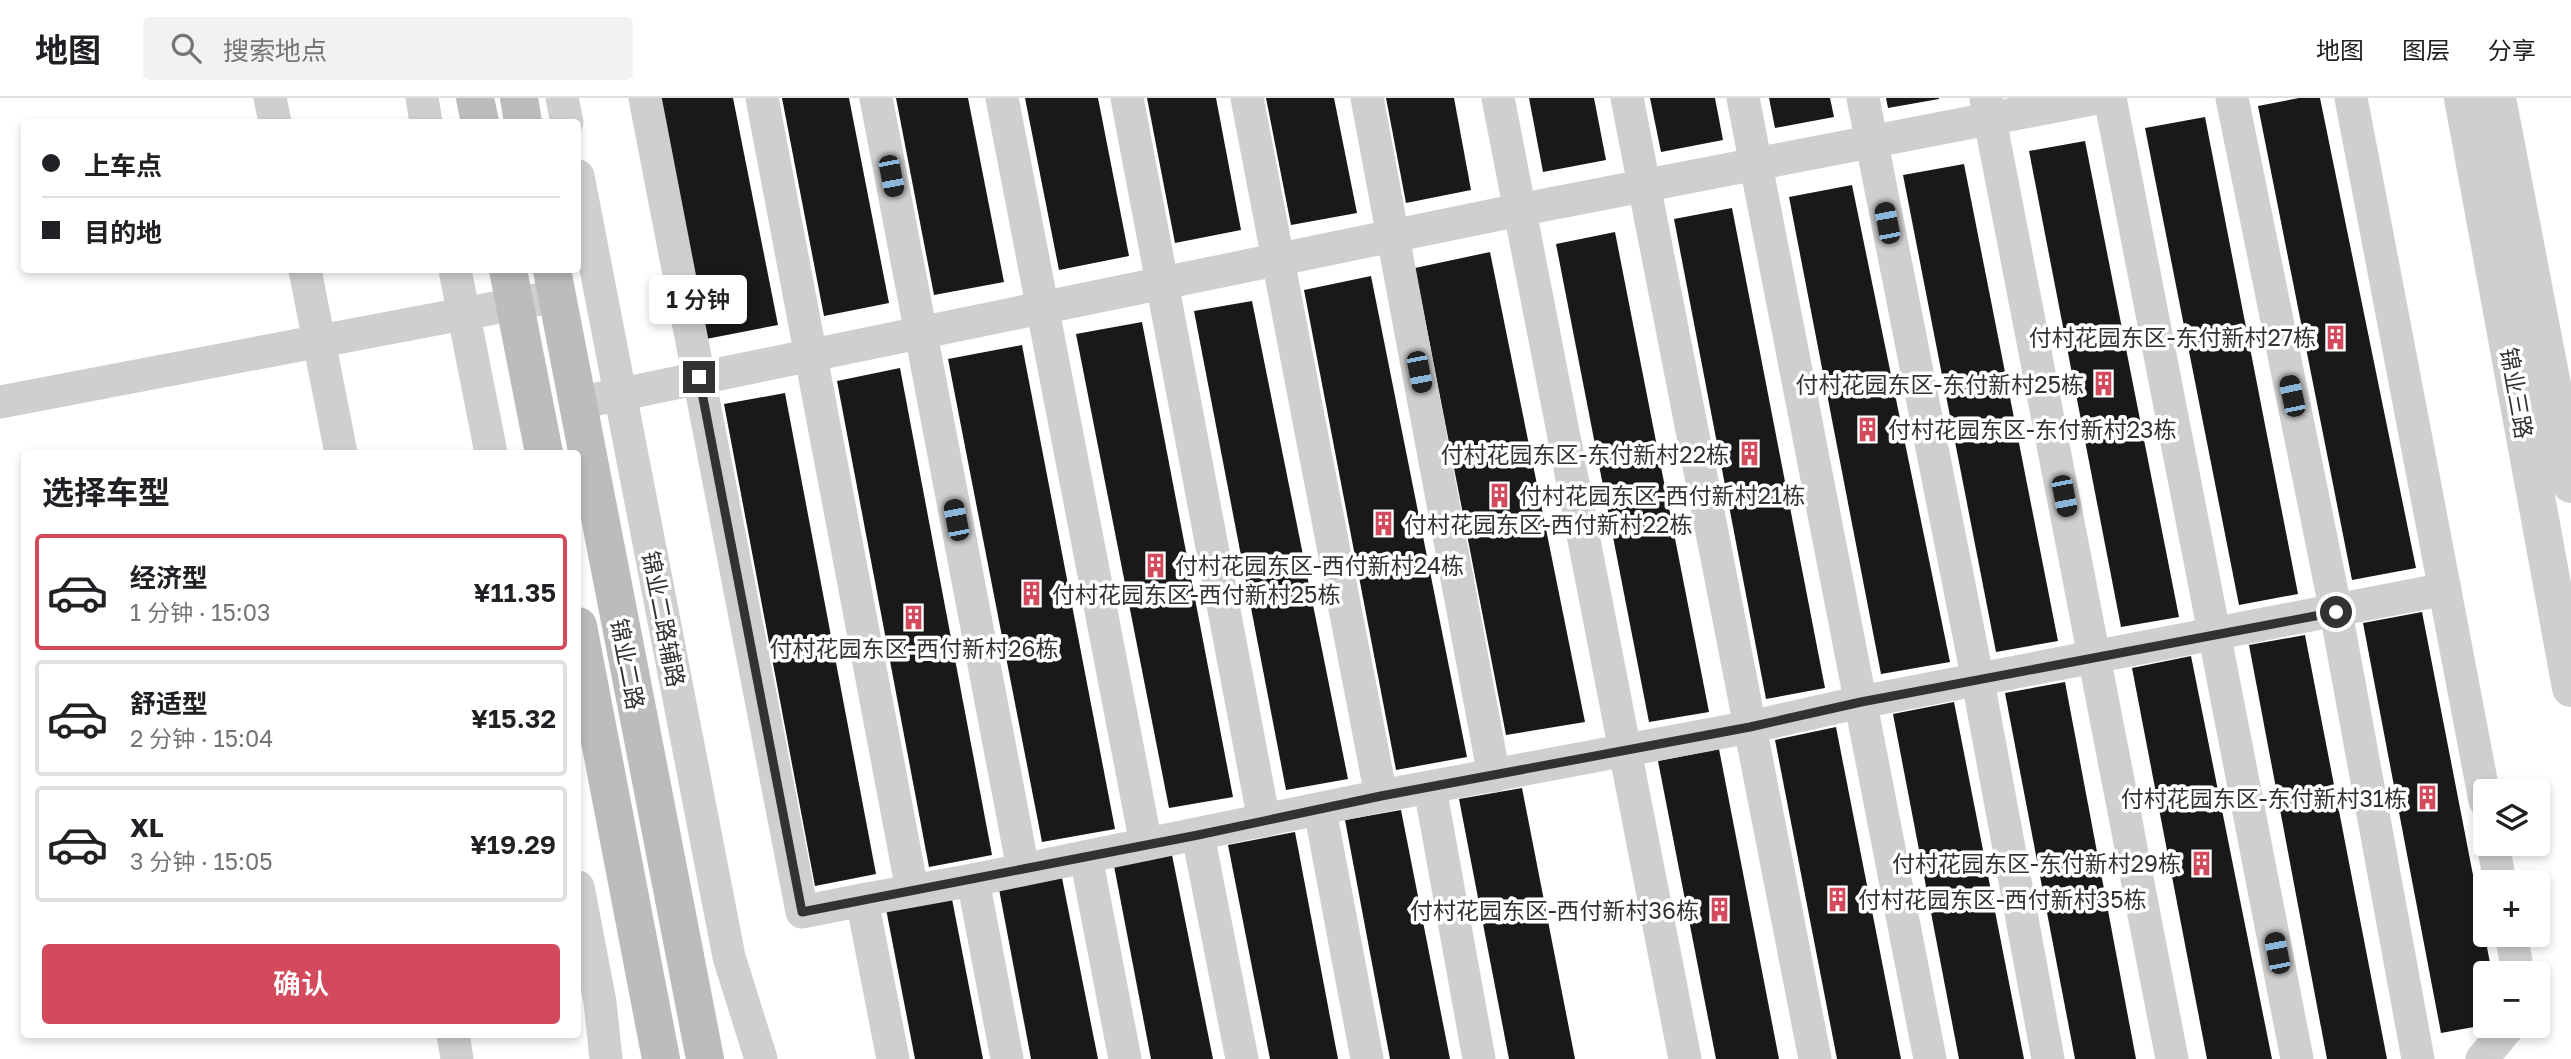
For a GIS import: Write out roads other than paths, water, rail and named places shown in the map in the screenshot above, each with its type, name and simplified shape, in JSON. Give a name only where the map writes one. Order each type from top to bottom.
[{"type":"main road","points":[[475,98],[479,119]]},
{"type":"main road","points":[[519,98],[522,119]]},
{"type":"main road","name":"锦业二路","points":[[554,283],[705,1059]]},
{"type":"main road","points":[[512,287],[543,450]]},
{"type":"main road","name":"锦业二路","points":[[581,642],[661,1059]]},
{"type":"street","points":[[270,98],[274,119]]},
{"type":"street","points":[[422,98],[426,119]]},
{"type":"street","points":[[562,98],[566,119]]},
{"type":"street","points":[[645,98],[802,912],[1198,835],[1381,796],[1750,727],[1861,702],[2445,589]]},
{"type":"street","points":[[762,98],[912,890]]},
{"type":"street","points":[[876,98],[1023,869]]},
{"type":"street","points":[[1002,98],[1146,844]]},
{"type":"street","points":[[1128,98],[1264,821]]},
{"type":"street","points":[[1247,98],[1381,796]]},
{"type":"street","points":[[1367,98],[1494,775]]},
{"type":"street","points":[[1497,98],[1685,1059]]},
{"type":"street","points":[[1627,98],[1815,1059]]},
{"type":"street","points":[[1743,98],[1930,1059]]},
{"type":"street","points":[[1863,98],[1978,681],[2048,1059]]},
{"type":"street","points":[[578,403],[1519,210],[1871,142],[1987,109],[2097,98]]},
{"type":"street","points":[[2110,98],[2297,1059]]},
{"type":"street","points":[[2232,98],[2336,612],[2418,1059]]},
{"type":"street","points":[[2351,98],[2481,779]]},
{"type":"street","name":"锦业三路","points":[[2463,98],[2571,688]]},
{"type":"street","name":"锦业三路","points":[[2497,98],[2571,484]]},
{"type":"street","points":[[1987,109],[2172,1059]]},
{"type":"street","name":"锦业二路辅路","points":[[581,192],[729,957],[761,1059]]},
{"type":"street","points":[[306,273],[340,450]]},
{"type":"street","points":[[456,273],[490,450]]},
{"type":"street","points":[[0,401],[464,314],[512,287],[554,283]]},
{"type":"street","points":[[1430,788],[1479,1059]]},
{"type":"street","points":[[1320,810],[1367,1059]]},
{"type":"street","points":[[1198,835],[1242,1059]]},
{"type":"street","points":[[1086,857],[1125,1059]]},
{"type":"street","points":[[973,880],[1007,1059]]},
{"type":"street","points":[[862,900],[893,1059]]},
{"type":"street","points":[[581,903],[600,1002],[606,1059]]},
{"type":"street","points":[[454,1038],[457,1059]]},
{"type":"street","points":[[2482,1059],[2499,1038]]},
{"type":"place","name":"付村花园东区-东付新村27栋","points":[[2336,337]]},
{"type":"place","name":"付村花园东区-东付新村25栋","points":[[2104,384]]},
{"type":"place","name":"付村花园东区-东付新村23栋","points":[[1868,429]]},
{"type":"place","name":"付村花园东区-东付新村22栋","points":[[1749,454]]},
{"type":"place","name":"付村花园东区-西付新村21栋","points":[[1499,495]]},
{"type":"place","name":"付村花园东区-西付新村22栋","points":[[1384,524]]},
{"type":"place","name":"付村花园东区-西付新村24栋","points":[[1155,565]]},
{"type":"place","name":"付村花园东区-西付新村25栋","points":[[1032,594]]},
{"type":"place","name":"付村花园东区-西付新村26栋","points":[[914,618]]},
{"type":"place","name":"付村花园东区-东付新村31栋","points":[[2427,798]]},
{"type":"place","name":"付村花园东区-东付新村29栋","points":[[2201,863]]},
{"type":"place","name":"付村花园东区-西付新村35栋","points":[[1838,899]]},
{"type":"place","name":"付村花园东区-西付新村36栋","points":[[1719,910]]}]
